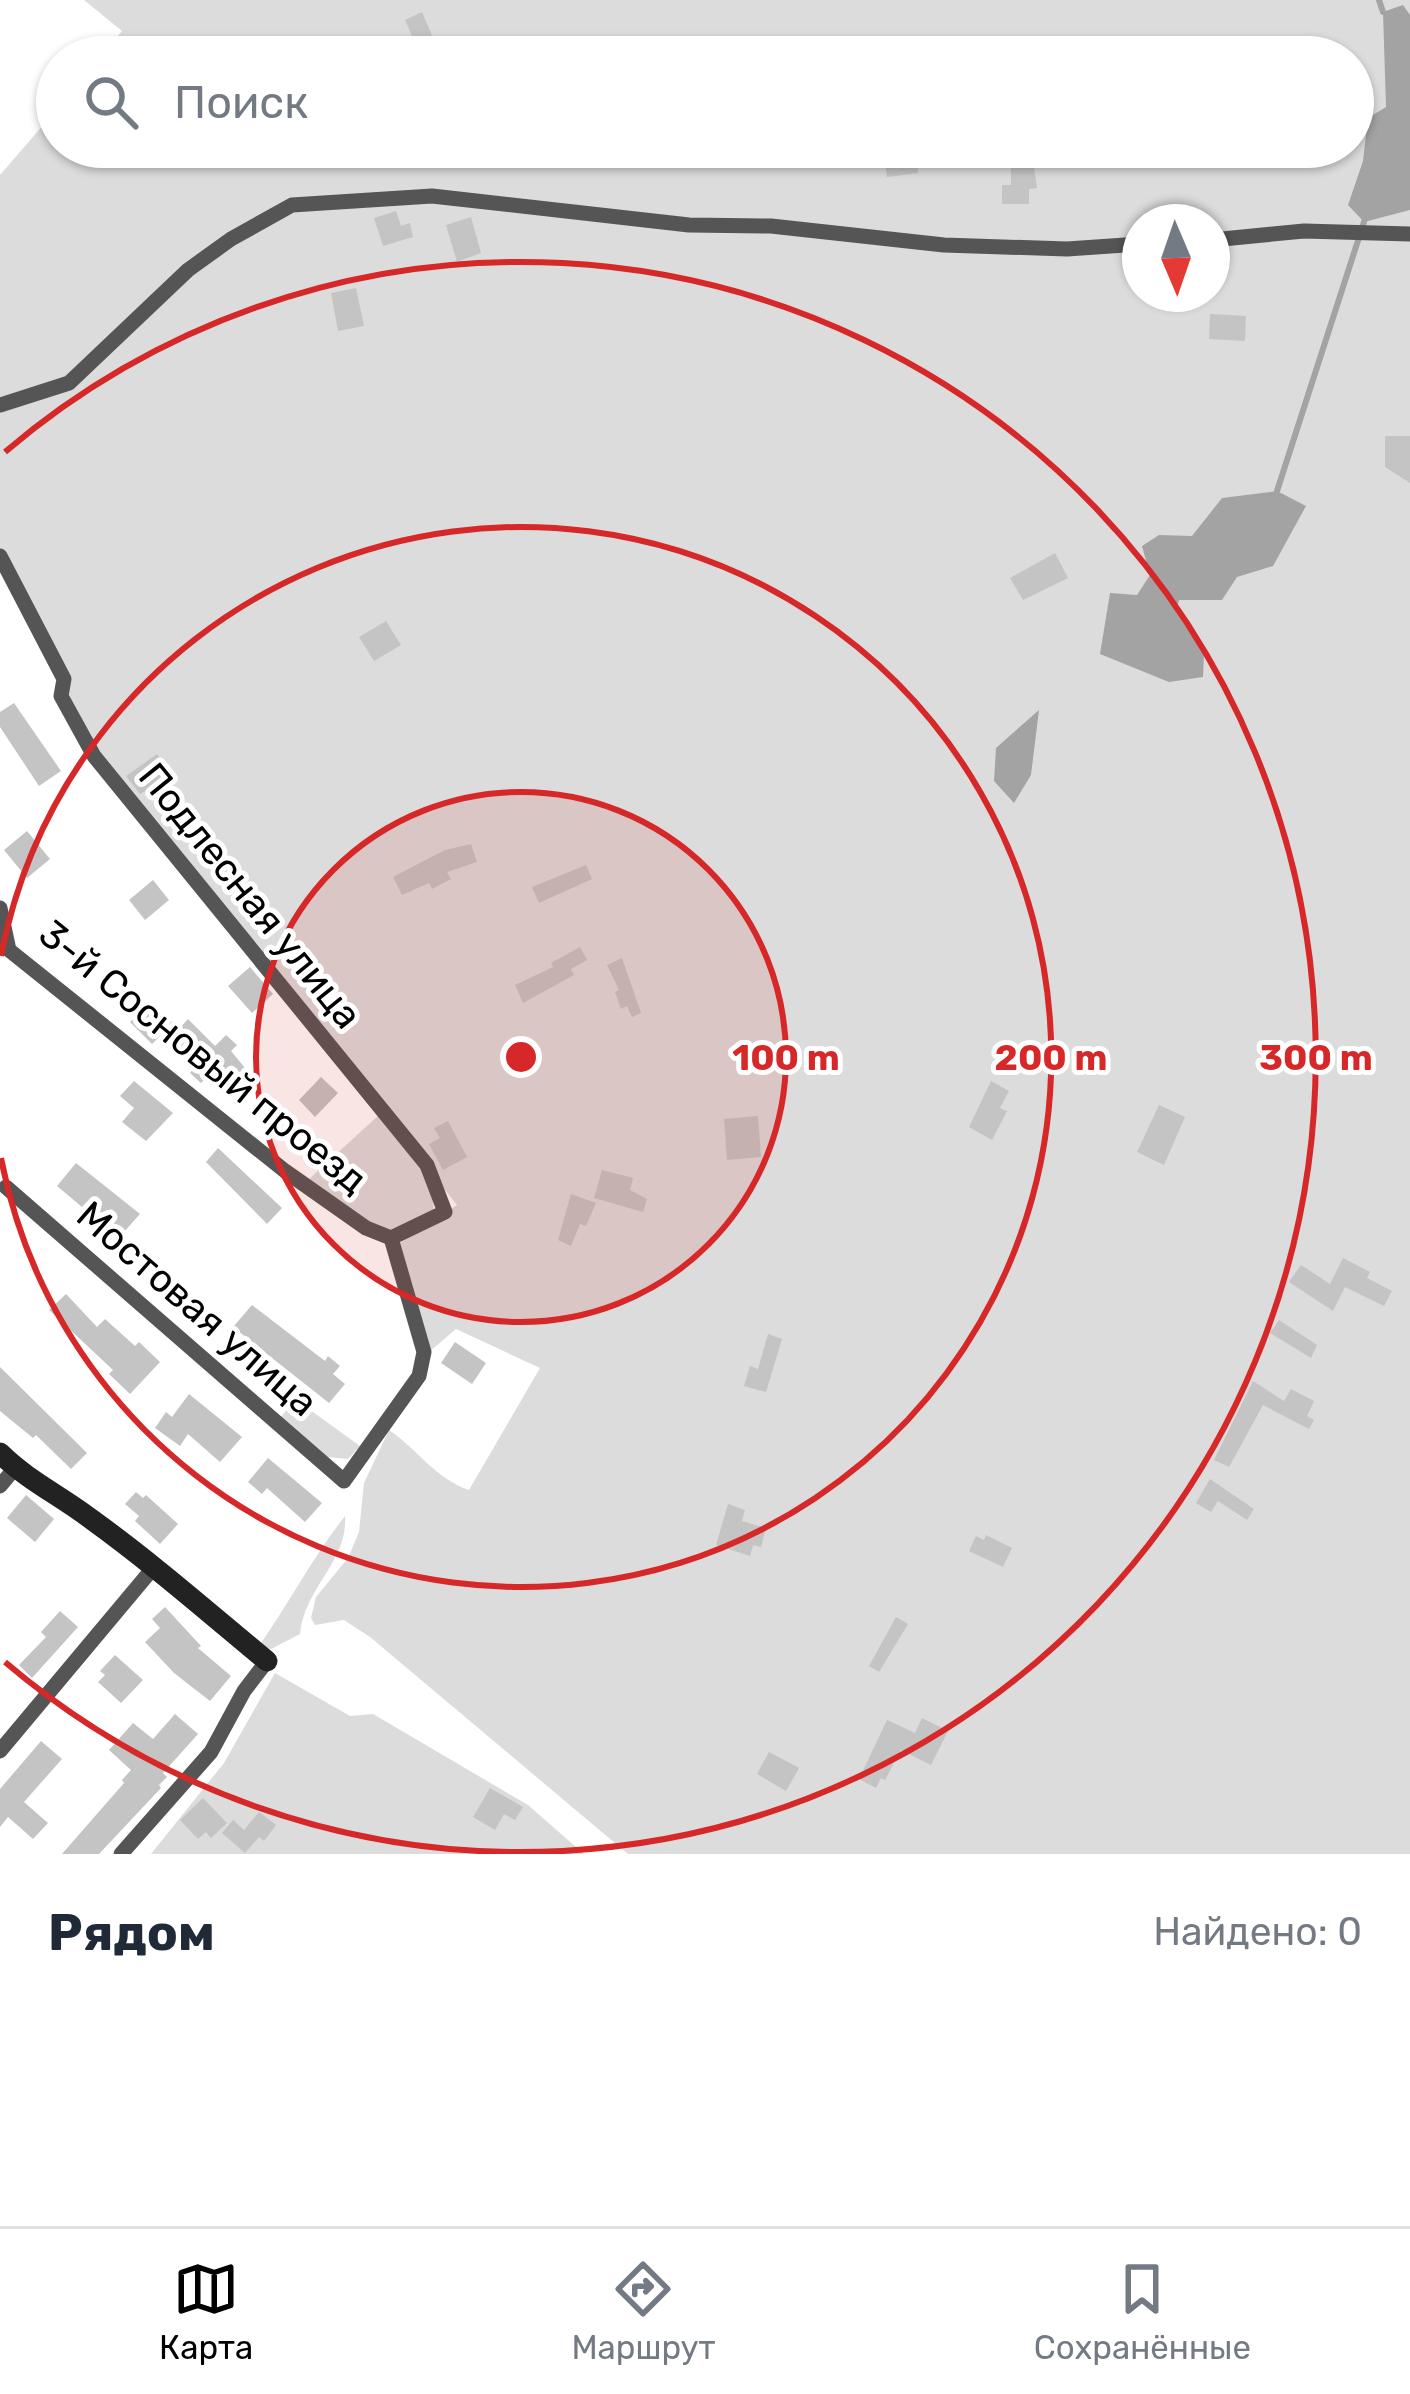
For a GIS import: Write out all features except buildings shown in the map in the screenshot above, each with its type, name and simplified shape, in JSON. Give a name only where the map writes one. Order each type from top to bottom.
[{"type":"street","points":[[0,405],[70,383],[188,270],[231,238],[292,205],[432,196],[689,225],[771,226],[944,245],[1067,249],[1122,245]]},
{"type":"street","points":[[1230,238],[1304,231],[1410,234]]},
{"type":"street","name":"Подлесная улица","points":[[0,556],[64,679],[62,696],[94,756],[427,1165],[445,1212],[391,1238]]},
{"type":"street","name":"3-й Сосновый проезд","points":[[0,908],[4,955],[285,1172],[367,1228],[391,1238],[424,1352],[419,1376]]},
{"type":"street","name":"Мостовая улица","points":[[6,1187],[344,1481],[419,1376]]},
{"type":"street","points":[[0,1486],[8,1461],[89,1516],[266,1661],[211,1752],[121,1854]]},
{"type":"street","points":[[0,1751],[154,1567]]},
{"type":"shaded area","points":[[84,0],[1410,0],[1410,1854],[628,1854],[370,1637],[344,1620],[315,1625],[311,1618],[316,1597],[348,1558],[359,1532],[364,1483],[389,1430],[437,1471],[469,1490],[540,1368],[456,1329],[429,1352],[400,1243],[457,1205],[88,742],[0,560],[0,175],[36,133],[36,168],[1374,168],[1374,36],[118,36],[122,31]]},
{"type":"shaded area","points":[[1403,5],[1410,15],[1410,210],[1364,222],[1348,205],[1361,168],[1374,168],[1374,114],[1386,107],[1383,12]]},
{"type":"shaded area","points":[[1277,491],[1306,506],[1273,566],[1237,577],[1222,600],[1179,600],[1176,612],[1204,653],[1203,677],[1169,682],[1100,654],[1110,593],[1137,595],[1150,575],[1142,546],[1159,535],[1192,536],[1222,498]]},
{"type":"shaded area","points":[[1039,710],[1031,775],[1014,803],[994,781],[996,748]]},
{"type":"shaded area","points":[[380,1114],[417,1161],[433,1200],[433,1214],[385,1232],[308,1180]]},
{"type":"shaded area","points":[[295,1399],[360,1446],[348,1459],[327,1457],[281,1417]]},
{"type":"shaded area","points":[[345,1516],[340,1547],[303,1617],[300,1634],[271,1649],[259,1646],[322,1548]]},
{"type":"shaded area","points":[[275,1673],[350,1716],[373,1714],[528,1805],[584,1854],[151,1854],[224,1763]]},
{"type":"waterway","points":[[1379,0],[1383,12]]},
{"type":"waterway","points":[[1277,491],[1364,222]]}]
